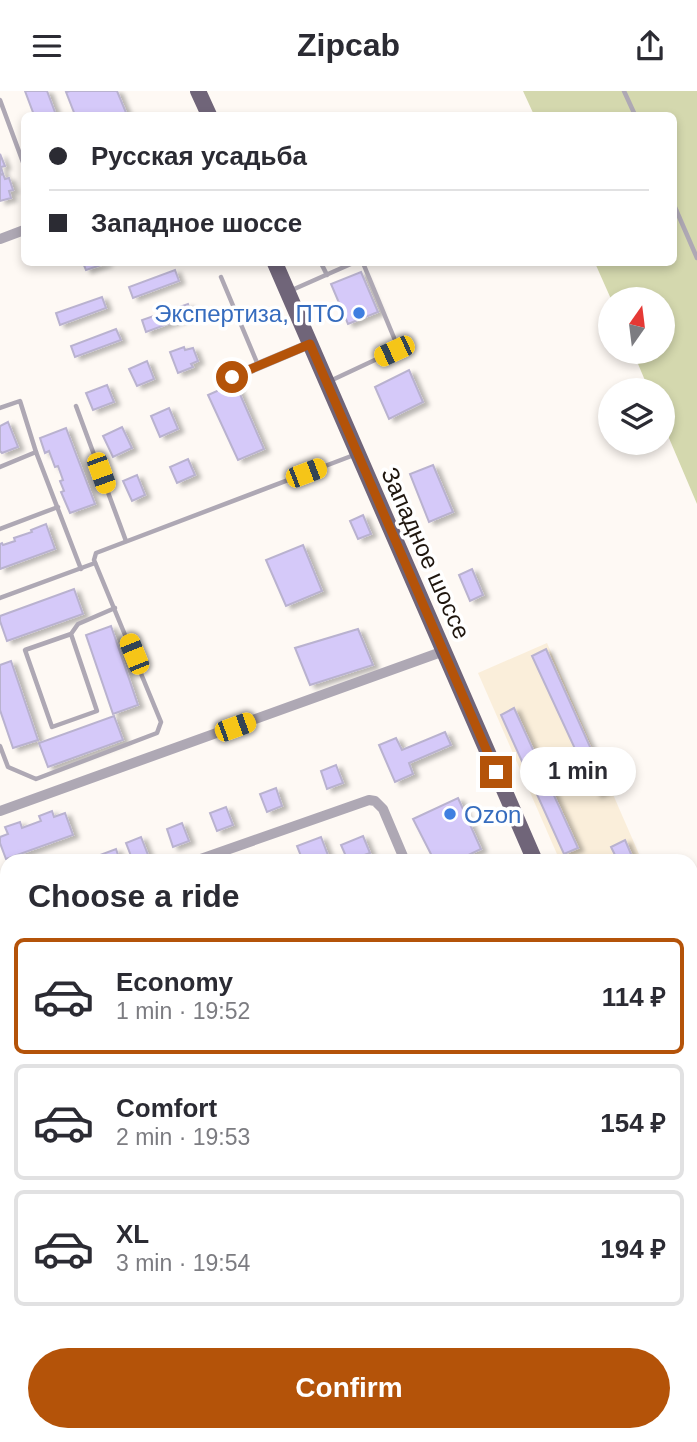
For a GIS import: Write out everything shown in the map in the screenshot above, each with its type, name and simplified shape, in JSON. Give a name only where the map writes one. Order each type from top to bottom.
[{"type":"main road","points":[[198,91],[208,112]]},
{"type":"main road","name":"Западное шоссе","points":[[276,266],[532,854]]},
{"type":"street","points":[[0,239],[21,229]]},
{"type":"street","points":[[232,377],[310,344]]},
{"type":"street","points":[[0,811],[444,651]]},
{"type":"street","points":[[225,854],[369,800],[375,801],[383,809],[402,854]]},
{"type":"lane","points":[[624,91],[634,112]]},
{"type":"lane","points":[[0,100],[21,156]]},
{"type":"lane","points":[[0,120],[8,117]]},
{"type":"lane","points":[[677,212],[697,258]]},
{"type":"lane","points":[[322,266],[327,275]]},
{"type":"lane","points":[[288,292],[346,266]]},
{"type":"lane","points":[[328,383],[397,348],[364,266]]},
{"type":"lane","points":[[221,277],[259,366]]},
{"type":"lane","points":[[0,408],[19,401],[81,569]]},
{"type":"lane","points":[[76,406],[126,541]]},
{"type":"lane","points":[[0,467],[36,452]]},
{"type":"lane","points":[[0,746],[8,767],[36,779],[157,733],[162,722],[95,563],[96,553],[358,454]]},
{"type":"lane","points":[[0,529],[58,507]]},
{"type":"lane","points":[[0,598],[95,563]]},
{"type":"lane","points":[[71,634],[97,711],[52,727],[25,650],[71,634],[78,624],[115,608]]},
{"type":"shaded area","points":[[547,643],[639,854],[557,854],[478,673]]},
{"type":"green space","points":[[523,91],[697,91],[697,504],[675,452],[675,378],[644,378],[638,364],[676,364],[676,287],[606,287],[596,266],[677,266],[677,112],[533,112]]},
{"type":"building","points":[[25,91],[47,91],[55,112],[33,112]]},
{"type":"building","points":[[117,91],[126,112],[74,112],[66,92]]},
{"type":"building","points":[[0,154],[5,166],[1,167],[3,174],[0,175]]},
{"type":"building","points":[[3,174],[5,179],[9,178],[13,190],[9,191],[11,198],[0,201],[0,175]]},
{"type":"building","points":[[175,270],[179,281],[133,298],[129,287]]},
{"type":"building","points":[[361,272],[378,312],[348,324],[331,284]]},
{"type":"building","points":[[102,297],[106,308],[60,325],[56,313]]},
{"type":"building","points":[[188,304],[192,315],[146,332],[142,320]]},
{"type":"building","points":[[116,329],[121,340],[75,357],[71,346]]},
{"type":"building","points":[[184,347],[185,350],[193,348],[198,361],[191,364],[193,367],[178,373],[170,352]]},
{"type":"building","points":[[147,361],[154,379],[137,386],[129,369]]},
{"type":"building","points":[[409,370],[423,402],[389,419],[375,387]]},
{"type":"building","points":[[235,383],[264,449],[238,460],[208,395]]},
{"type":"building","points":[[107,385],[114,402],[93,410],[86,393]]},
{"type":"building","points":[[169,408],[178,429],[160,437],[151,416]]},
{"type":"building","points":[[8,422],[18,447],[2,453],[0,426]]},
{"type":"building","points":[[122,427],[132,448],[113,457],[103,436]]},
{"type":"building","points":[[66,428],[95,504],[70,513],[61,492],[64,491],[60,481],[63,480],[58,466],[55,467],[49,451],[45,453],[40,438]]},
{"type":"building","points":[[188,459],[195,475],[177,483],[170,467]]},
{"type":"building","points":[[433,465],[453,512],[429,522],[410,474]]},
{"type":"building","points":[[137,475],[145,495],[132,501],[123,481]]},
{"type":"building","points":[[363,515],[371,534],[358,539],[350,521]]},
{"type":"building","points":[[46,524],[55,549],[0,569],[0,544],[15,541],[14,538]]},
{"type":"building","points":[[303,545],[322,591],[286,606],[266,560]]},
{"type":"building","points":[[472,569],[483,595],[470,601],[459,575]]},
{"type":"building","points":[[74,589],[83,614],[7,641],[0,616]]},
{"type":"building","points":[[111,626],[138,705],[113,714],[86,635]]},
{"type":"building","points":[[358,629],[373,665],[310,685],[295,648]]},
{"type":"building","points":[[546,649],[609,789],[596,794],[532,656]]},
{"type":"building","points":[[11,661],[38,740],[13,748],[0,710],[0,665]]},
{"type":"building","points":[[514,708],[578,848],[564,854],[501,715]]},
{"type":"building","points":[[114,716],[123,740],[48,767],[39,743]]},
{"type":"building","points":[[445,732],[451,745],[409,763],[413,774],[395,782],[379,745],[396,738],[402,750]]},
{"type":"building","points":[[336,765],[343,783],[327,789],[321,771]]},
{"type":"building","points":[[276,788],[282,806],[267,812],[260,794]]},
{"type":"building","points":[[458,798],[481,849],[471,854],[431,854],[413,819]]},
{"type":"building","points":[[226,807],[233,825],[217,831],[210,813]]},
{"type":"building","points":[[52,811],[54,817],[65,813],[73,835],[20,854],[4,854],[0,837],[8,834],[5,827],[20,822],[22,828],[41,821],[39,816]]},
{"type":"building","points":[[182,823],[189,841],[173,847],[167,829]]},
{"type":"building","points":[[363,836],[370,853],[345,854],[341,845]]},
{"type":"building","points":[[141,837],[148,854],[130,854],[126,843]]},
{"type":"building","points":[[321,837],[327,854],[300,854],[297,846]]},
{"type":"building","points":[[625,840],[631,854],[614,854],[611,847]]},
{"type":"building","points":[[116,849],[118,854],[103,854]]},
{"type":"place","name":"Экспертиза, ПТО","points":[[359,313]]},
{"type":"place","name":"Ozon","points":[[450,814]]},
{"type":"route","points":[[232,377],[310,344],[496,772]]}]
